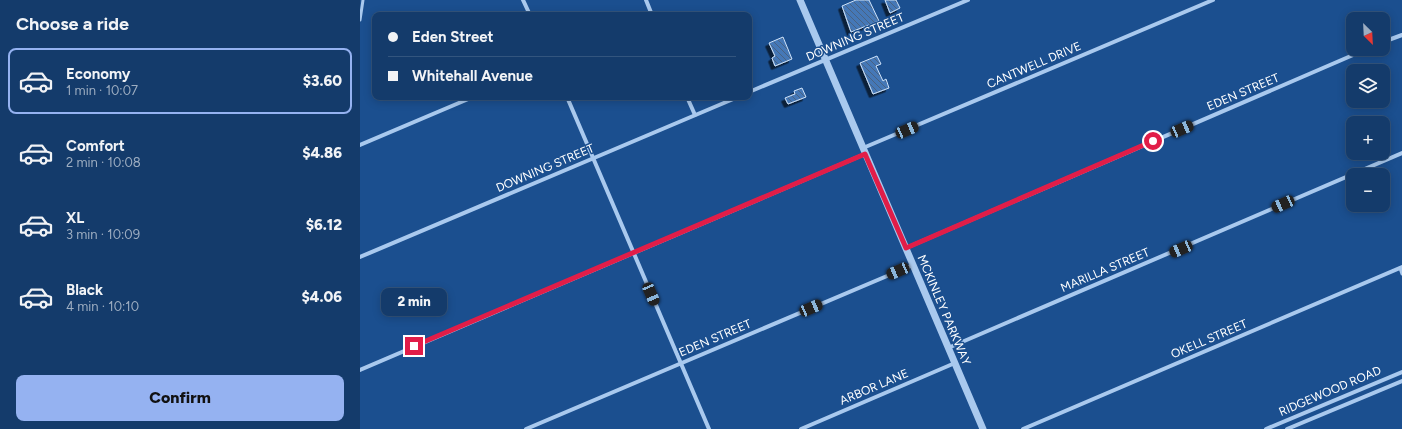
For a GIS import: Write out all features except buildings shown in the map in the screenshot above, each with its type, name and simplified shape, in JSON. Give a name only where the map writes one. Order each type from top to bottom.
[{"type":"street","points":[[523,0],[529,12]]},
{"type":"street","points":[[646,0],[651,12]]},
{"type":"street","name":"MCKINLEY PARKWAY","points":[[800,0],[983,429]]},
{"type":"street","name":"DOWNING STREET","points":[[752,91],[967,0]]},
{"type":"street","name":"CANTWELL DRIVE","points":[[360,370],[1213,0]]},
{"type":"street","points":[[1390,39],[1402,34]]},
{"type":"street","name":"EDEN STREET","points":[[906,248],[1351,56]]},
{"type":"street","points":[[360,145],[466,100]]},
{"type":"street","points":[[568,100],[709,429]]},
{"type":"street","points":[[688,100],[695,115]]},
{"type":"street","name":"DOWNING STREET","points":[[360,257],[731,100]]},
{"type":"street","name":"MARILLA STREET","points":[[948,348],[1402,153]]},
{"type":"street","name":"EDEN STREET","points":[[526,429],[913,265]]},
{"type":"street","name":"OKELL STREET","points":[[1023,429],[1401,267]]},
{"type":"street","name":"ARBOR LANE","points":[[801,429],[955,363]]},
{"type":"street","name":"RIDGEWOOD ROAD","points":[[1266,429],[1402,372]]},
{"type":"street","name":"RIDGEWOOD ROAD","points":[[1288,429],[1402,381]]},
{"type":"street","points":[[1356,391],[1359,399]]},
{"type":"lane","points":[[360,20],[363,0]]},
{"type":"lane","points":[[1401,267],[1402,274]]},
{"type":"route","points":[[414,346],[865,154],[906,248],[1153,141]]}]
